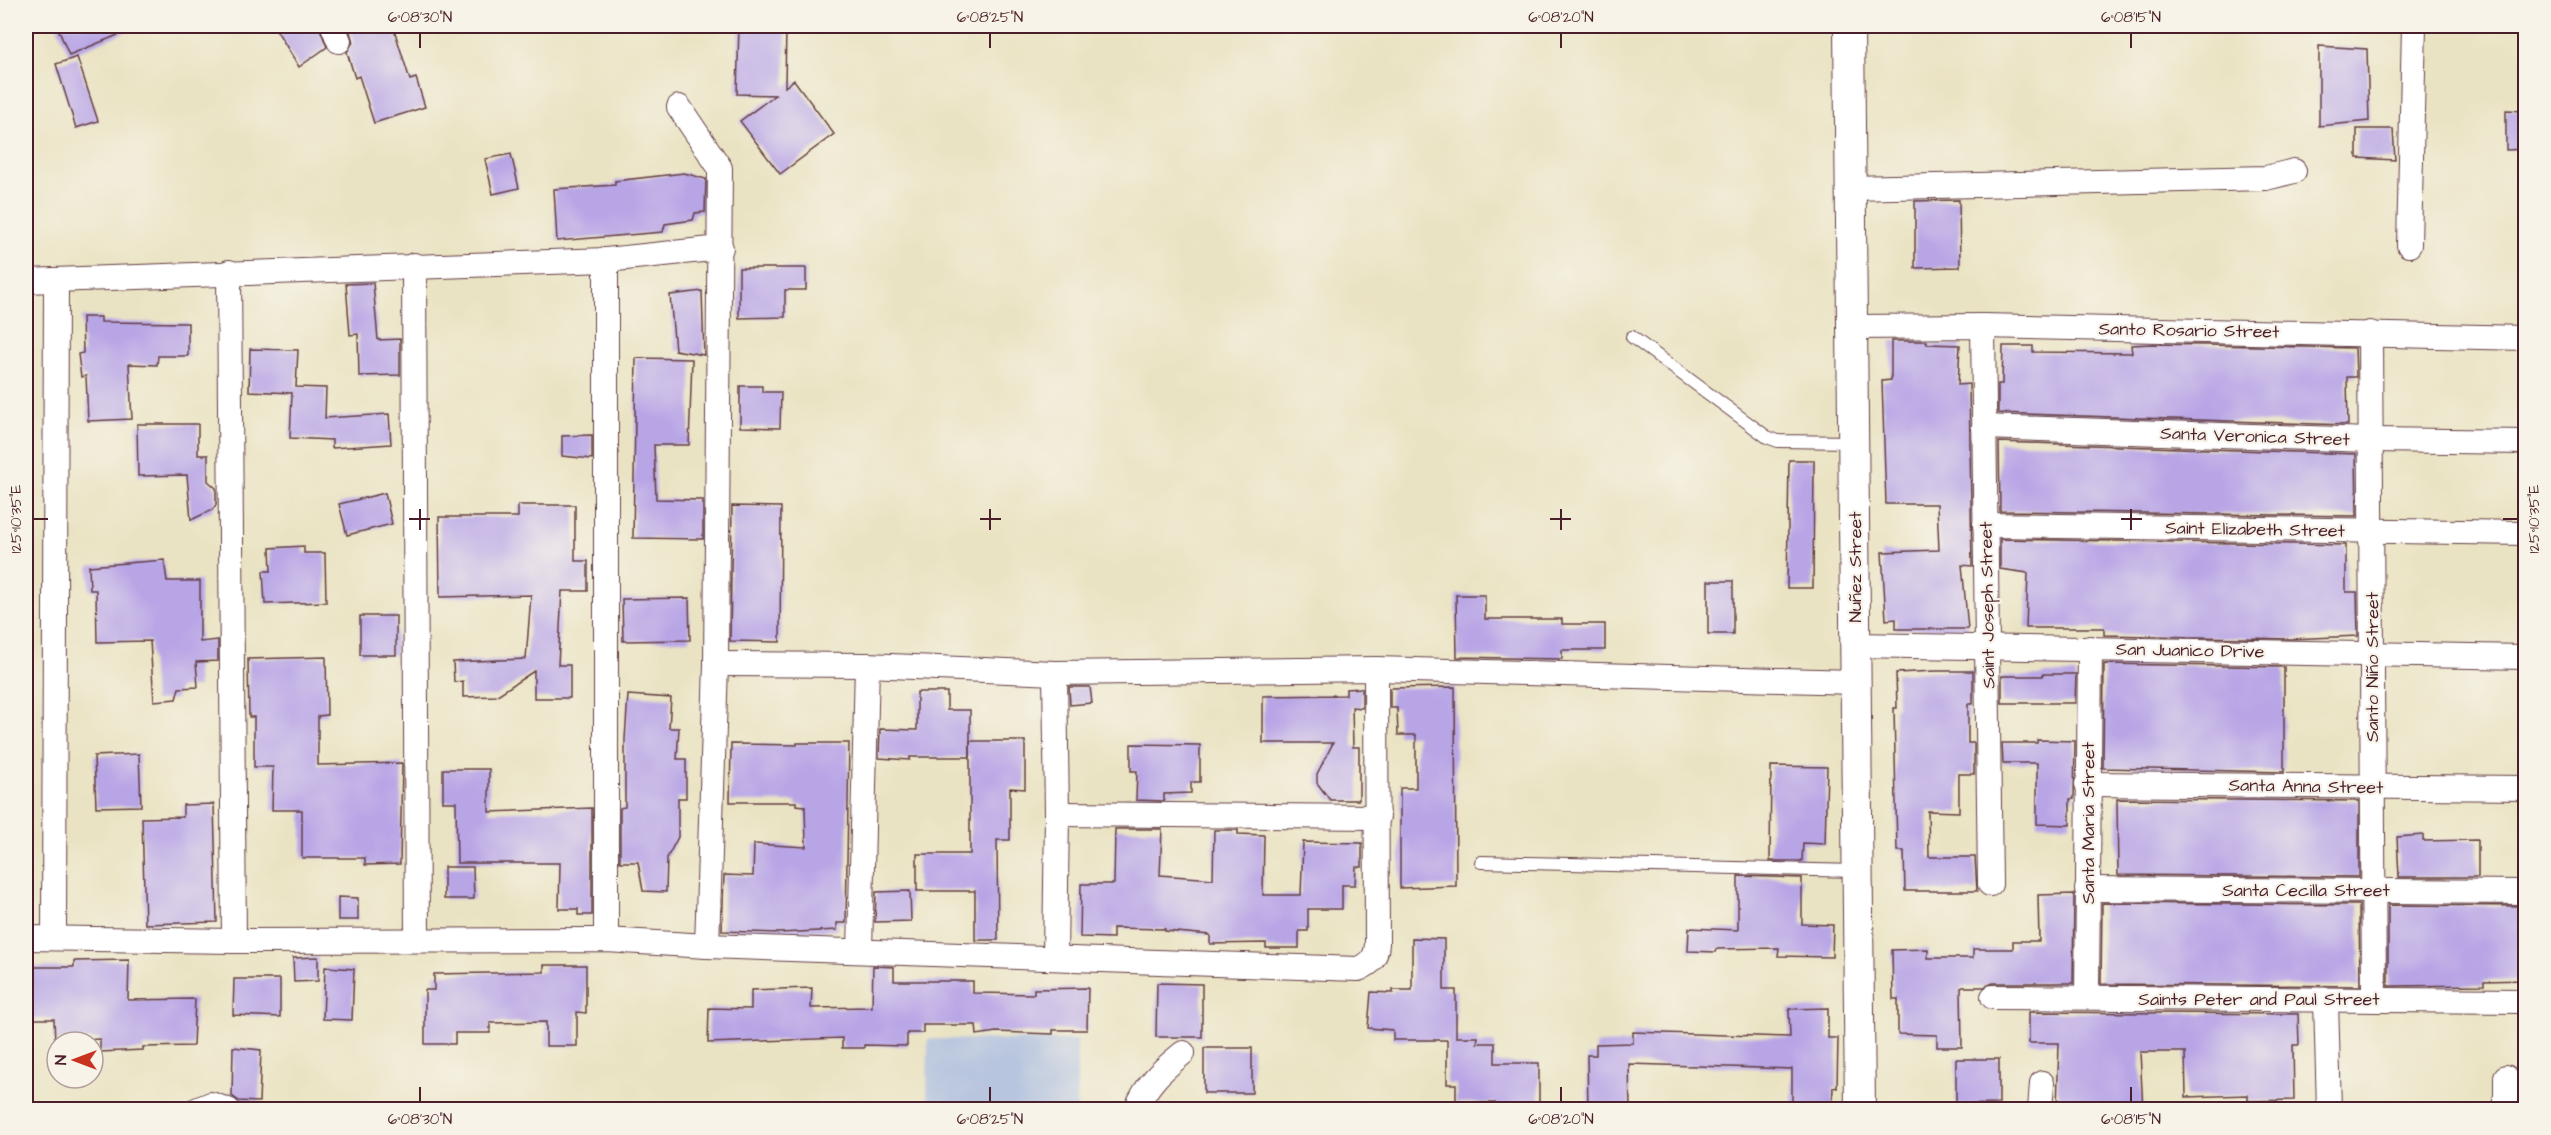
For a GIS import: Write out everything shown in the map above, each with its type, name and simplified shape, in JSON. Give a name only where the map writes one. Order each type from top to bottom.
[{"type":"street","name":"Nuñez Street","points":[[1849,26],[1860,1110]]},
{"type":"street","points":[[2409,244],[2414,26]]},
{"type":"street","points":[[679,107],[720,168],[716,664],[707,946]]},
{"type":"street","points":[[1851,188],[2266,178],[2294,171]]},
{"type":"street","points":[[26,280],[606,260],[721,248]]},
{"type":"street","points":[[606,260],[606,940]]},
{"type":"street","points":[[414,265],[417,940]]},
{"type":"street","points":[[229,272],[234,941]]},
{"type":"street","points":[[54,937],[56,279]]},
{"type":"street","name":"Santo Rosario Street","points":[[1852,327],[1983,326],[2526,338]]},
{"type":"street","name":"Saint Joseph Street","points":[[1983,326],[1990,884]]},
{"type":"street","name":"Santo Niño Street","points":[[2370,333],[2374,1000]]},
{"type":"street","name":"Santa Veronica Street","points":[[1984,427],[2371,440],[2526,442]]},
{"type":"street","name":"Saint Elizabeth Street","points":[[1986,525],[2526,533]]},
{"type":"street","name":"San Juanico Drive","points":[[1855,645],[2526,657]]},
{"type":"street","name":"Santa Maria Street","points":[[2087,998],[2087,784],[2090,648]]},
{"type":"street","points":[[716,664],[867,665],[1055,674],[1376,669],[1856,682]]},
{"type":"street","points":[[860,950],[867,665]]},
{"type":"street","points":[[26,938],[234,941],[606,940],[707,946],[1358,969],[1367,966],[1377,954],[1376,669]]},
{"type":"street","points":[[1055,674],[1057,814],[1055,958]]},
{"type":"street","name":"Santa Anna Street","points":[[2087,784],[2526,788]]},
{"type":"street","points":[[1057,814],[1378,817]]},
{"type":"street","name":"Santa Cecilla Street","points":[[2087,889],[2526,892]]},
{"type":"street","name":"Saints Peter and Paul Street","points":[[1993,997],[2526,1001]]},
{"type":"street","points":[[2326,999],[2329,1110]]},
{"type":"street","points":[[1136,1110],[1143,1092],[1155,1076],[1183,1053]]},
{"type":"street","points":[[2506,1077],[2506,1110]]},
{"type":"street","points":[[2040,1110],[2042,1083]]},
{"type":"street","points":[[196,1110],[211,1104],[228,1110]]},
{"type":"lane","points":[[1632,337],[1767,437],[1778,441],[1854,441]]},
{"type":"lane","points":[[1481,862],[1857,871]]},
{"type":"shaded area","points":[[928,1039],[1077,1040],[1077,1109],[927,1109]]},
{"type":"building","points":[[57,26],[140,26],[69,55]]},
{"type":"building","points":[[274,26],[319,26],[327,47],[299,67]]},
{"type":"building","points":[[348,26],[393,26],[410,80],[416,78],[425,107],[374,123],[359,76],[355,78],[347,52],[353,42]]},
{"type":"building","points":[[739,26],[786,26],[785,87],[794,80],[834,134],[780,174],[740,121],[775,95],[737,94]]},
{"type":"building","points":[[2319,46],[2367,49],[2369,121],[2319,126]]},
{"type":"building","points":[[77,57],[98,121],[76,128],[56,64]]},
{"type":"building","points":[[2506,110],[2526,111],[2526,149],[2506,150]]},
{"type":"building","points":[[2357,129],[2393,129],[2395,160],[2357,158]]},
{"type":"building","points":[[511,154],[519,188],[493,194],[485,159]]},
{"type":"building","points":[[684,173],[706,179],[705,212],[695,213],[693,220],[665,224],[663,232],[557,241],[554,189],[615,185],[615,181]]},
{"type":"building","points":[[1959,200],[1960,267],[1915,268],[1915,201]]},
{"type":"building","points":[[739,268],[806,268],[806,290],[785,290],[785,317],[739,318]]},
{"type":"building","points":[[373,283],[378,340],[400,339],[400,375],[359,376],[358,334],[350,335],[346,284]]},
{"type":"building","points":[[702,291],[704,355],[675,350],[670,295]]},
{"type":"building","points":[[82,317],[101,317],[101,322],[188,323],[188,356],[158,356],[157,365],[129,364],[132,419],[88,421],[86,376],[81,377],[78,354],[83,353]]},
{"type":"building","points":[[1891,341],[1927,341],[1927,344],[1960,345],[1958,385],[1969,384],[1972,566],[1962,565],[1968,629],[1896,629],[1896,619],[1886,620],[1882,552],[1939,550],[1937,504],[1886,504],[1882,381],[1891,380]]},
{"type":"building","points":[[2131,345],[2355,348],[2356,377],[2347,377],[2348,425],[1998,413],[1998,384],[2002,384],[2003,346],[2033,346],[2033,352],[2132,353]]},
{"type":"building","points":[[250,349],[298,350],[296,387],[326,388],[325,418],[389,414],[391,444],[332,448],[332,440],[290,438],[292,393],[249,391]]},
{"type":"building","points":[[636,358],[692,359],[689,445],[654,445],[656,499],[703,500],[703,539],[633,538]]},
{"type":"building","points":[[740,386],[762,386],[762,392],[781,392],[780,428],[740,427]]},
{"type":"building","points":[[137,424],[198,424],[198,455],[208,455],[208,481],[216,488],[216,505],[212,510],[191,520],[187,475],[138,476]]},
{"type":"building","points":[[592,435],[592,459],[562,456],[562,436]]},
{"type":"building","points":[[1999,442],[2356,454],[2357,516],[2000,511]]},
{"type":"building","points":[[1789,460],[1814,460],[1813,588],[1787,588]]},
{"type":"building","points":[[385,493],[392,524],[347,535],[339,504]]},
{"type":"building","points":[[518,505],[575,505],[575,561],[588,561],[588,591],[562,591],[558,665],[570,665],[570,698],[534,698],[534,671],[496,696],[463,697],[463,681],[454,682],[453,662],[526,659],[531,595],[440,597],[439,517],[518,517]]},
{"type":"building","points":[[732,506],[781,507],[780,642],[730,641]]},
{"type":"building","points":[[2000,539],[2346,545],[2346,592],[2357,592],[2358,636],[2290,639],[2104,635],[2104,628],[2026,628],[2028,573],[2000,569]]},
{"type":"building","points":[[304,546],[304,553],[325,553],[326,602],[265,604],[263,571],[271,571],[270,548]]},
{"type":"building","points":[[164,560],[167,581],[200,581],[200,642],[218,640],[218,661],[196,662],[198,687],[179,688],[176,699],[154,701],[150,641],[97,642],[96,590],[90,590],[89,566]]},
{"type":"building","points":[[1708,581],[1733,581],[1733,634],[1708,634]]},
{"type":"building","points":[[1456,595],[1485,595],[1485,619],[1562,619],[1562,624],[1605,624],[1605,650],[1562,650],[1562,659],[1457,657]]},
{"type":"building","points":[[689,598],[690,640],[623,641],[622,599]]},
{"type":"building","points":[[360,616],[396,616],[396,655],[360,655]]},
{"type":"building","points":[[326,657],[327,715],[318,716],[318,765],[402,763],[400,864],[365,865],[365,858],[302,858],[302,810],[272,810],[273,767],[254,767],[254,717],[249,717],[248,659]]},
{"type":"building","points":[[2104,664],[2284,667],[2284,772],[2103,768]]},
{"type":"building","points":[[1973,671],[1973,704],[1968,704],[1968,743],[1974,743],[1974,774],[1959,774],[1959,812],[1928,811],[1929,857],[1975,857],[1977,891],[1905,891],[1904,851],[1897,851],[1894,708],[1897,708],[1896,673]]},
{"type":"building","points":[[2043,674],[2076,674],[2075,703],[2002,703],[2002,676],[2043,676]]},
{"type":"building","points":[[1069,687],[1090,687],[1092,703],[1070,705]]},
{"type":"building","points":[[1455,687],[1456,886],[1400,888],[1400,788],[1416,788],[1416,735],[1398,735],[1397,708],[1390,708],[1390,688]]},
{"type":"building","points":[[1362,688],[1362,708],[1352,707],[1353,747],[1359,747],[1359,800],[1330,800],[1317,783],[1317,774],[1333,743],[1263,743],[1263,696],[1346,695],[1346,689]]},
{"type":"building","points":[[917,692],[947,692],[947,710],[970,710],[970,757],[910,757],[910,760],[879,758],[880,729],[917,730]]},
{"type":"building","points":[[628,695],[671,698],[669,728],[679,728],[677,759],[686,759],[686,798],[678,798],[678,837],[667,858],[666,892],[643,891],[638,862],[620,862],[620,808],[625,807],[625,739]]},
{"type":"building","points":[[2037,740],[2075,741],[2074,799],[2070,799],[2070,825],[2037,824],[2037,763],[2003,763],[2002,743],[2037,743]]},
{"type":"building","points":[[970,741],[1025,741],[1025,789],[1010,788],[1010,840],[997,840],[998,940],[975,940],[975,891],[917,891],[917,854],[970,854]]},
{"type":"building","points":[[797,743],[849,743],[846,923],[837,923],[837,930],[780,933],[722,931],[724,875],[753,876],[754,844],[806,847],[805,806],[796,805],[796,802],[730,802],[731,744],[797,745]]},
{"type":"building","points":[[1131,744],[1200,745],[1200,782],[1191,782],[1191,793],[1164,794],[1164,801],[1136,800],[1137,771],[1131,771]]},
{"type":"building","points":[[139,754],[141,806],[96,807],[94,756]]},
{"type":"building","points":[[1771,766],[1827,767],[1825,844],[1803,843],[1802,861],[1770,861]]},
{"type":"building","points":[[443,769],[489,769],[489,812],[592,808],[592,915],[578,915],[578,909],[559,909],[560,863],[457,863],[456,802],[443,802]]},
{"type":"building","points":[[2117,799],[2359,801],[2359,877],[2118,875]]},
{"type":"building","points":[[214,804],[217,922],[145,924],[142,818],[183,817],[183,805]]},
{"type":"building","points":[[1115,829],[1162,829],[1160,875],[1213,879],[1214,830],[1238,830],[1238,834],[1264,835],[1263,895],[1301,895],[1303,842],[1362,843],[1362,867],[1356,867],[1355,885],[1342,885],[1342,909],[1308,909],[1308,931],[1299,931],[1299,948],[1266,948],[1266,943],[1210,944],[1210,935],[1165,931],[1165,929],[1113,928],[1113,938],[1080,937],[1081,884],[1114,884]]},
{"type":"building","points":[[2423,835],[2423,841],[2478,840],[2478,877],[2399,877],[2397,837]]},
{"type":"building","points":[[444,867],[473,867],[474,899],[444,899]]},
{"type":"building","points":[[1738,876],[1802,878],[1802,924],[1833,925],[1832,957],[1778,956],[1779,948],[1716,949],[1716,952],[1688,951],[1689,928],[1738,930]]},
{"type":"building","points":[[910,891],[911,921],[875,922],[876,892]]},
{"type":"building","points":[[2074,894],[2073,983],[1993,983],[1984,987],[1961,988],[1962,1047],[1937,1047],[1937,1035],[1898,1034],[1898,999],[1893,999],[1892,950],[1928,949],[1928,958],[1973,958],[1973,949],[2013,949],[2013,941],[2039,941],[2038,895]]},
{"type":"building","points":[[338,897],[358,898],[358,920],[338,920]]},
{"type":"building","points":[[2102,903],[2359,905],[2360,986],[2101,984]]},
{"type":"building","points":[[2388,905],[2526,906],[2526,980],[2484,981],[2484,985],[2388,986]]},
{"type":"building","points":[[1412,938],[1444,939],[1444,990],[1456,990],[1456,1037],[1478,1037],[1477,1043],[1495,1043],[1495,1063],[1539,1063],[1539,1110],[1495,1110],[1495,1103],[1456,1103],[1456,1084],[1447,1084],[1447,1040],[1393,1040],[1393,1030],[1368,1028],[1371,992],[1393,993],[1393,990],[1412,990]]},
{"type":"building","points":[[318,957],[318,981],[294,982],[293,958]]},
{"type":"building","points":[[129,960],[128,1000],[195,999],[193,1046],[143,1047],[143,1050],[105,1052],[105,1030],[54,1030],[54,1019],[26,1019],[26,967],[74,967],[74,961]]},
{"type":"building","points":[[544,965],[586,965],[586,1013],[577,1012],[577,1046],[546,1046],[546,1022],[490,1023],[490,1033],[455,1033],[455,1044],[425,1044],[425,990],[434,990],[434,974],[544,972]]},
{"type":"building","points":[[873,966],[894,967],[894,981],[973,981],[973,993],[1034,994],[1034,989],[1088,988],[1087,1030],[1053,1030],[1053,1034],[996,1032],[977,1035],[976,1025],[923,1025],[923,1033],[907,1033],[907,1046],[864,1045],[864,1048],[842,1048],[842,1038],[708,1043],[709,1008],[751,1009],[751,990],[812,988],[811,1008],[872,1007]]},
{"type":"building","points":[[325,967],[354,969],[352,1020],[323,1019]]},
{"type":"building","points":[[234,979],[280,979],[280,1017],[233,1015]]},
{"type":"building","points":[[1157,983],[1202,984],[1202,1037],[1156,1037]]},
{"type":"building","points":[[1828,1008],[1828,1038],[1838,1038],[1837,1088],[1833,1087],[1832,1110],[1792,1110],[1792,1069],[1629,1064],[1630,1110],[1588,1110],[1587,1055],[1596,1055],[1596,1044],[1633,1043],[1633,1032],[1790,1037],[1789,1009]]},
{"type":"building","points":[[2029,1012],[2298,1014],[2299,1045],[2293,1045],[2294,1100],[2248,1101],[2248,1095],[2186,1097],[2185,1052],[2140,1052],[2143,1110],[2057,1108],[2059,1043],[2029,1043]]},
{"type":"building","points":[[233,1047],[261,1050],[259,1102],[239,1101],[232,1096]]},
{"type":"building","points":[[1204,1048],[1252,1048],[1252,1093],[1204,1093]]},
{"type":"building","points":[[1956,1059],[1999,1059],[1999,1104],[1956,1105]]}]
